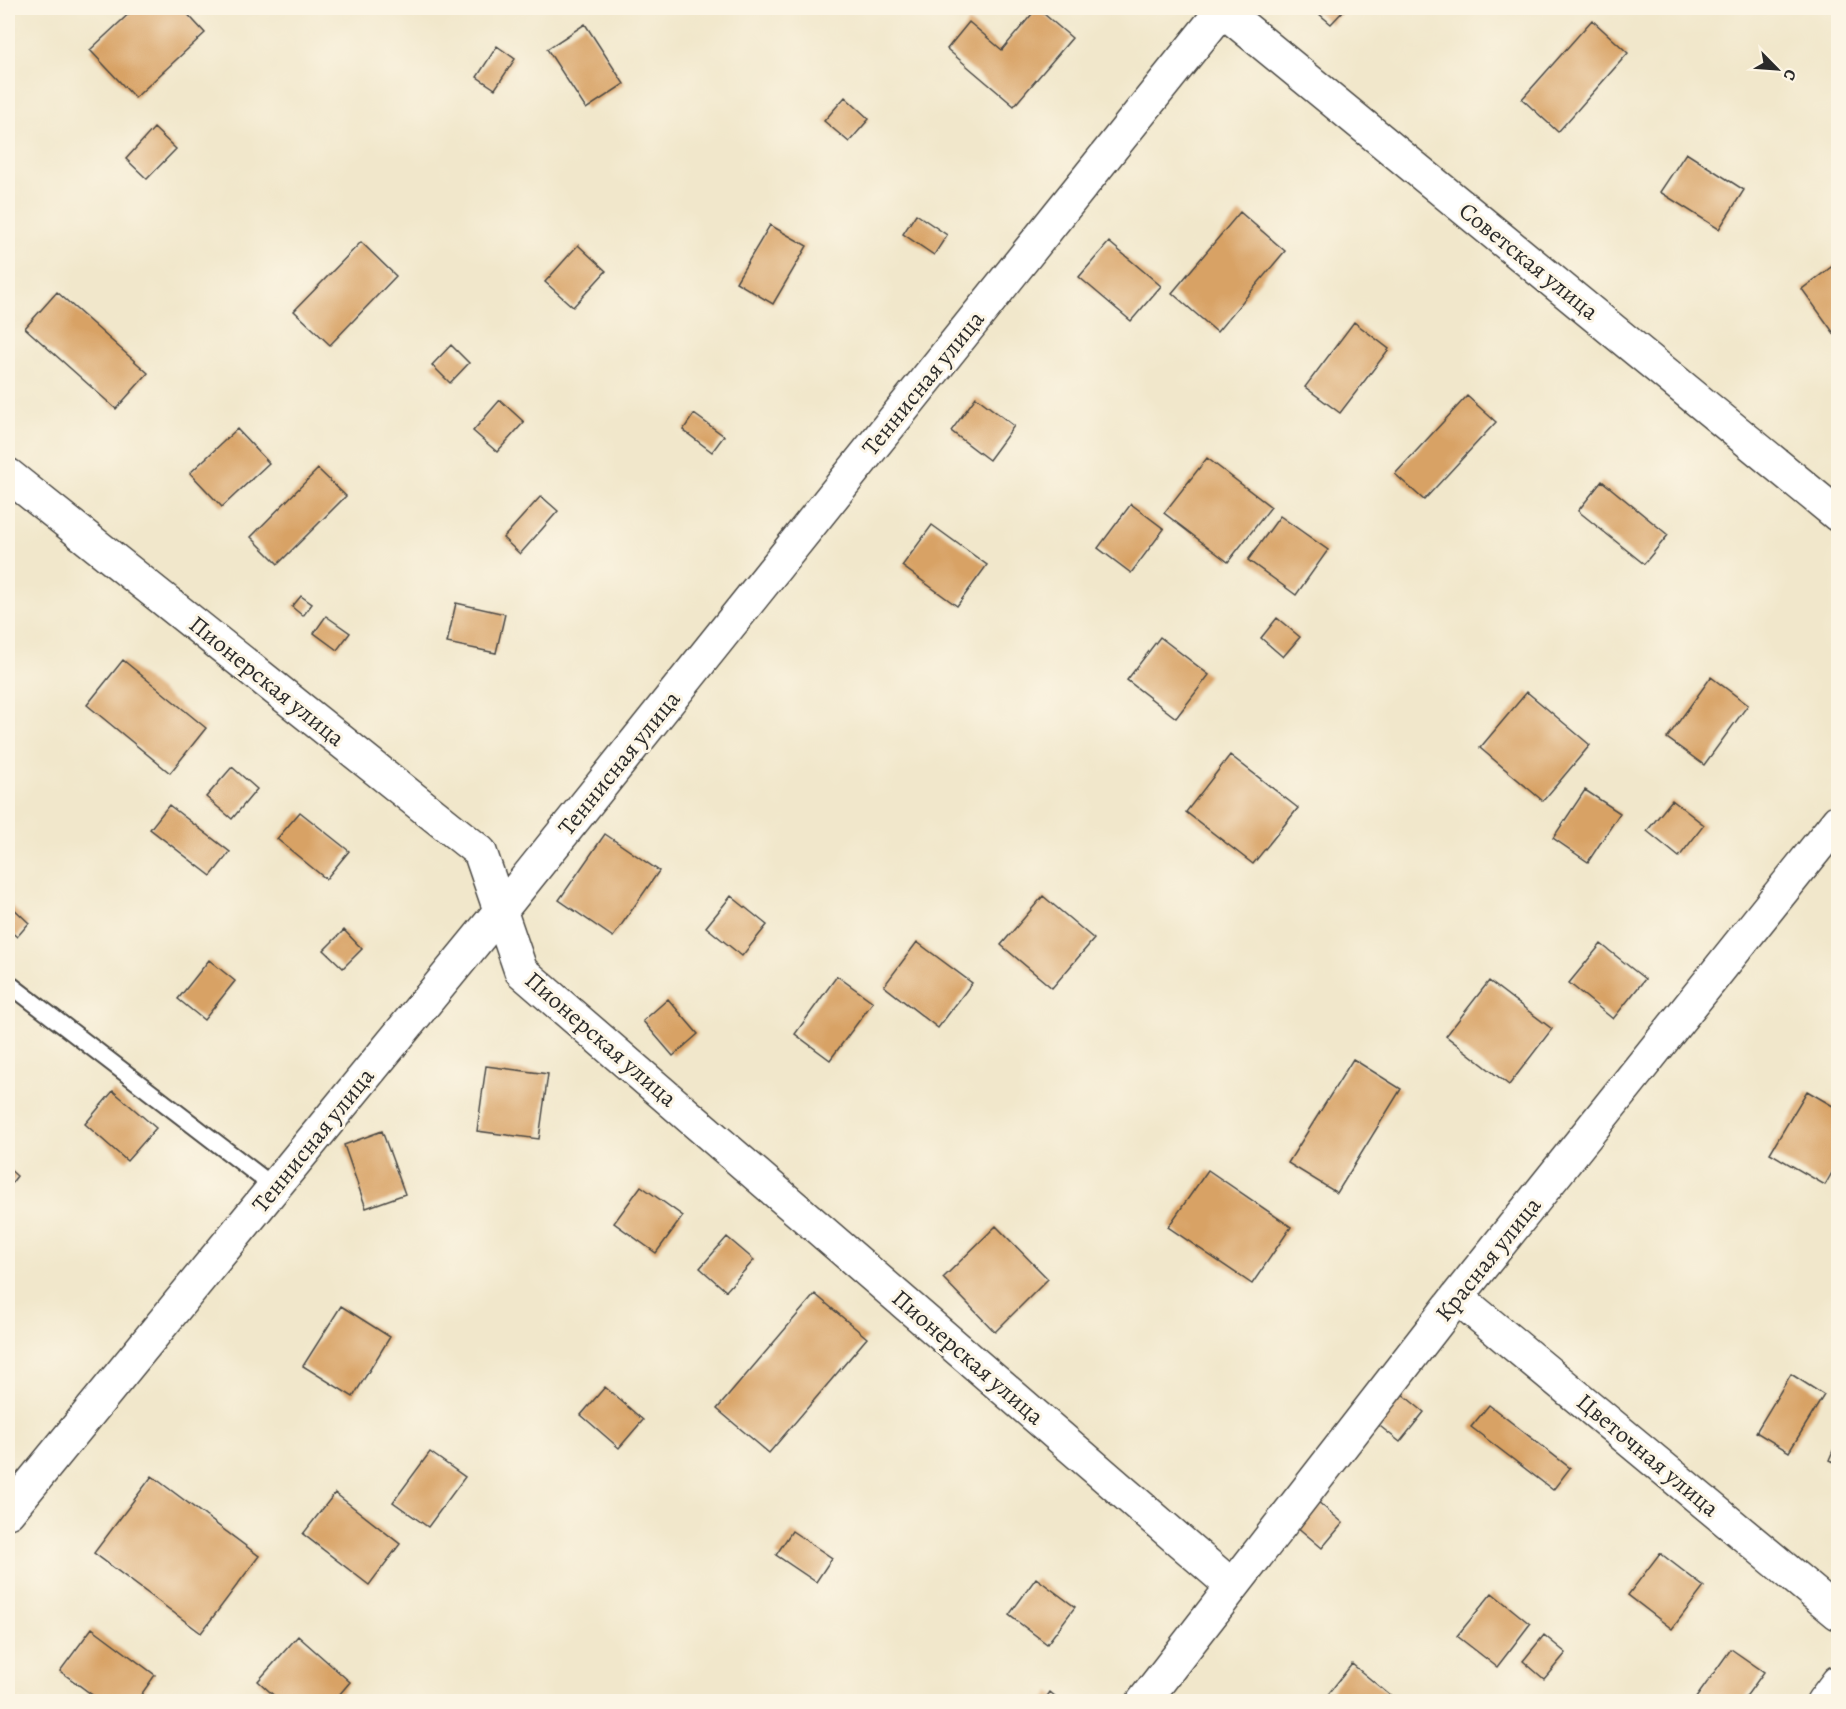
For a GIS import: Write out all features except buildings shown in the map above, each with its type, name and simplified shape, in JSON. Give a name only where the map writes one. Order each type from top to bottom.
[{"type":"street","name":"Советская улица","points":[[1222,8],[1839,515]]},
{"type":"street","name":"Теннисная улица","points":[[8,1512],[502,909],[1222,8]]},
{"type":"street","name":"Пионерская улица","points":[[8,475],[480,852],[502,909],[521,971],[1232,1586]]},
{"type":"street","name":"Красная улица","points":[[1143,1701],[1457,1296],[1839,821]]},
{"type":"street","name":"Цветочная улица","points":[[1457,1296],[1839,1613]]},
{"type":"street","points":[[1823,1701],[1839,1682]]},
{"type":"lane","points":[[8,983],[274,1187]]}]
